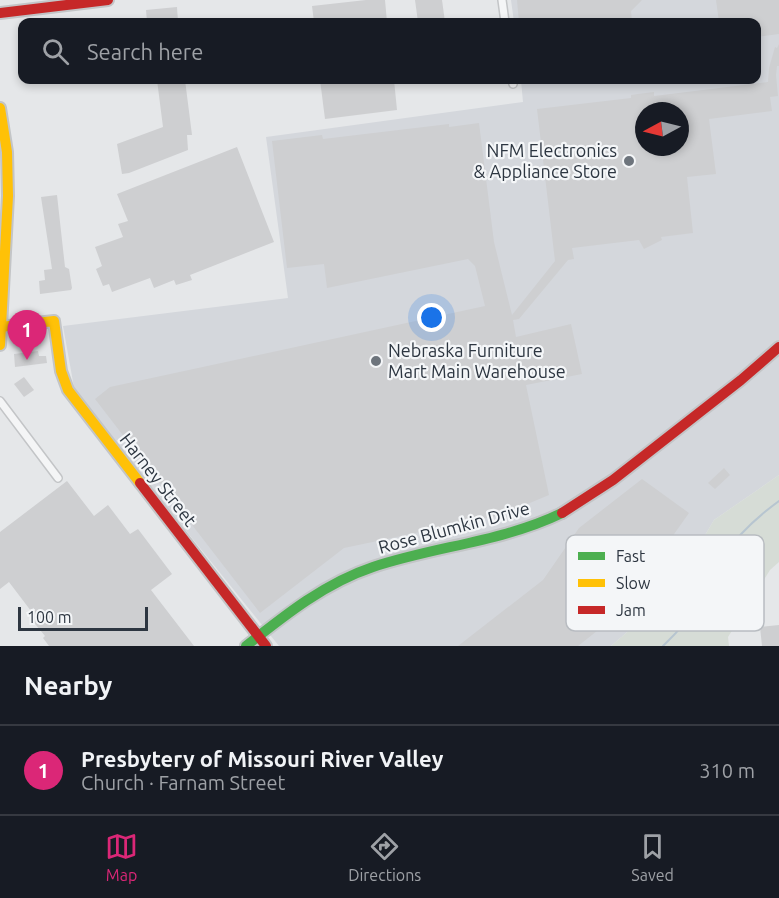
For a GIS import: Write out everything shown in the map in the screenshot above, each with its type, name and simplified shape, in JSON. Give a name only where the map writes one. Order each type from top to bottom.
[{"type":"main road","points":[[0,13],[108,0]]},
{"type":"main road","points":[[0,108],[8,153],[0,345]]},
{"type":"main road","name":"Harney Street","points":[[1,326],[54,321],[61,371],[68,390],[266,646]]},
{"type":"main road","name":"Rose Blumkin Drive","points":[[246,646],[325,588],[357,572],[396,560],[504,535],[563,513],[600,489],[779,346]]},
{"type":"street","points":[[502,0],[504,18]]},
{"type":"street","points":[[0,401],[58,478]]},
{"type":"shaded area","points":[[511,0],[779,0],[779,475],[714,520],[705,535],[566,535],[566,631],[628,631],[611,646],[279,646],[75,393],[63,326],[288,298],[266,137],[523,102],[521,84],[761,84],[761,18],[513,18]]},
{"type":"shaded area","points":[[779,475],[779,562],[764,580],[764,535],[705,535],[714,520]]},
{"type":"shaded area","points":[[628,631],[732,631],[728,637],[729,646],[611,646]]},
{"type":"building","points":[[385,0],[387,18],[314,18],[312,6]]},
{"type":"building","points":[[415,0],[442,0],[444,18],[417,18]]},
{"type":"building","points":[[517,0],[642,0],[631,11],[632,18],[519,18]]},
{"type":"building","points":[[716,0],[779,0],[779,34],[761,36],[761,18],[718,18]]},
{"type":"building","points":[[177,7],[178,18],[147,18],[146,10]]},
{"type":"building","name":"Nebraska Furniture Mart Main Warehouse","points":[[779,44],[779,66],[777,66],[776,75],[778,96],[770,97],[772,111],[709,119],[716,174],[687,177],[693,233],[661,237],[662,240],[644,249],[639,240],[572,248],[574,259],[568,260],[519,319],[513,320],[516,337],[571,324],[582,374],[526,385],[549,495],[501,515],[344,548],[260,613],[95,399],[110,387],[485,306],[475,266],[468,259],[327,288],[324,264],[287,268],[272,141],[322,135],[323,139],[449,124],[449,127],[479,123],[494,242],[512,315],[555,261],[537,109],[631,98],[631,95],[654,92],[654,96],[761,84],[768,82],[775,47],[777,48]]},
{"type":"building","points":[[158,84],[186,84],[192,135],[187,135],[188,150],[122,174],[117,144],[163,127]]},
{"type":"building","points":[[321,84],[394,84],[397,110],[325,119]]},
{"type":"building","points":[[237,147],[274,242],[190,275],[192,280],[176,285],[174,280],[154,288],[150,278],[112,292],[109,284],[103,286],[96,269],[102,266],[95,247],[123,237],[118,224],[128,221],[117,194]]},
{"type":"building","points":[[57,195],[65,267],[69,269],[72,288],[40,294],[39,281],[45,280],[44,270],[52,269],[41,197]]},
{"type":"building","points":[[38,351],[39,356],[46,356],[47,363],[15,367],[14,354]]},
{"type":"building","points":[[24,377],[34,390],[24,397],[14,384]]},
{"type":"building","points":[[724,468],[730,475],[715,489],[708,483]]},
{"type":"building","points":[[642,479],[689,513],[673,535],[574,535],[579,528]]},
{"type":"building","points":[[67,481],[94,516],[108,505],[130,534],[138,529],[172,574],[151,590],[194,646],[49,646],[43,638],[45,636],[27,614],[31,611],[9,582],[0,589],[0,532]]},
{"type":"building","points":[[566,547],[566,631],[597,631],[578,646],[458,646],[543,580]]},
{"type":"building","points":[[779,625],[779,646],[762,646],[760,631],[764,631],[764,627]]},
{"type":"waterway","points":[[740,535],[779,501]]},
{"type":"waterway","points":[[663,646],[677,631]]},
{"type":"traffic: fast","points":[[246,646],[306,601],[355,574],[397,560],[516,531],[562,513]]},
{"type":"traffic: slow","points":[[0,108],[7,152],[8,196],[0,345]]},
{"type":"traffic: slow","points":[[0,327],[54,321],[61,371],[68,390],[140,483]]},
{"type":"traffic: jam","points":[[0,13],[108,0]]},
{"type":"traffic: jam","points":[[562,513],[613,480],[741,380],[779,347]]},
{"type":"traffic: jam","points":[[140,483],[266,646]]},
{"type":"place","name":"NFM Electronics & Appliance Store","points":[[629,161]]},
{"type":"place","name":"Presbytery of Missouri River Valley","points":[[27,360]]},
{"type":"place","name":"Nebraska Furniture Mart Main Warehouse","points":[[376,361]]}]
